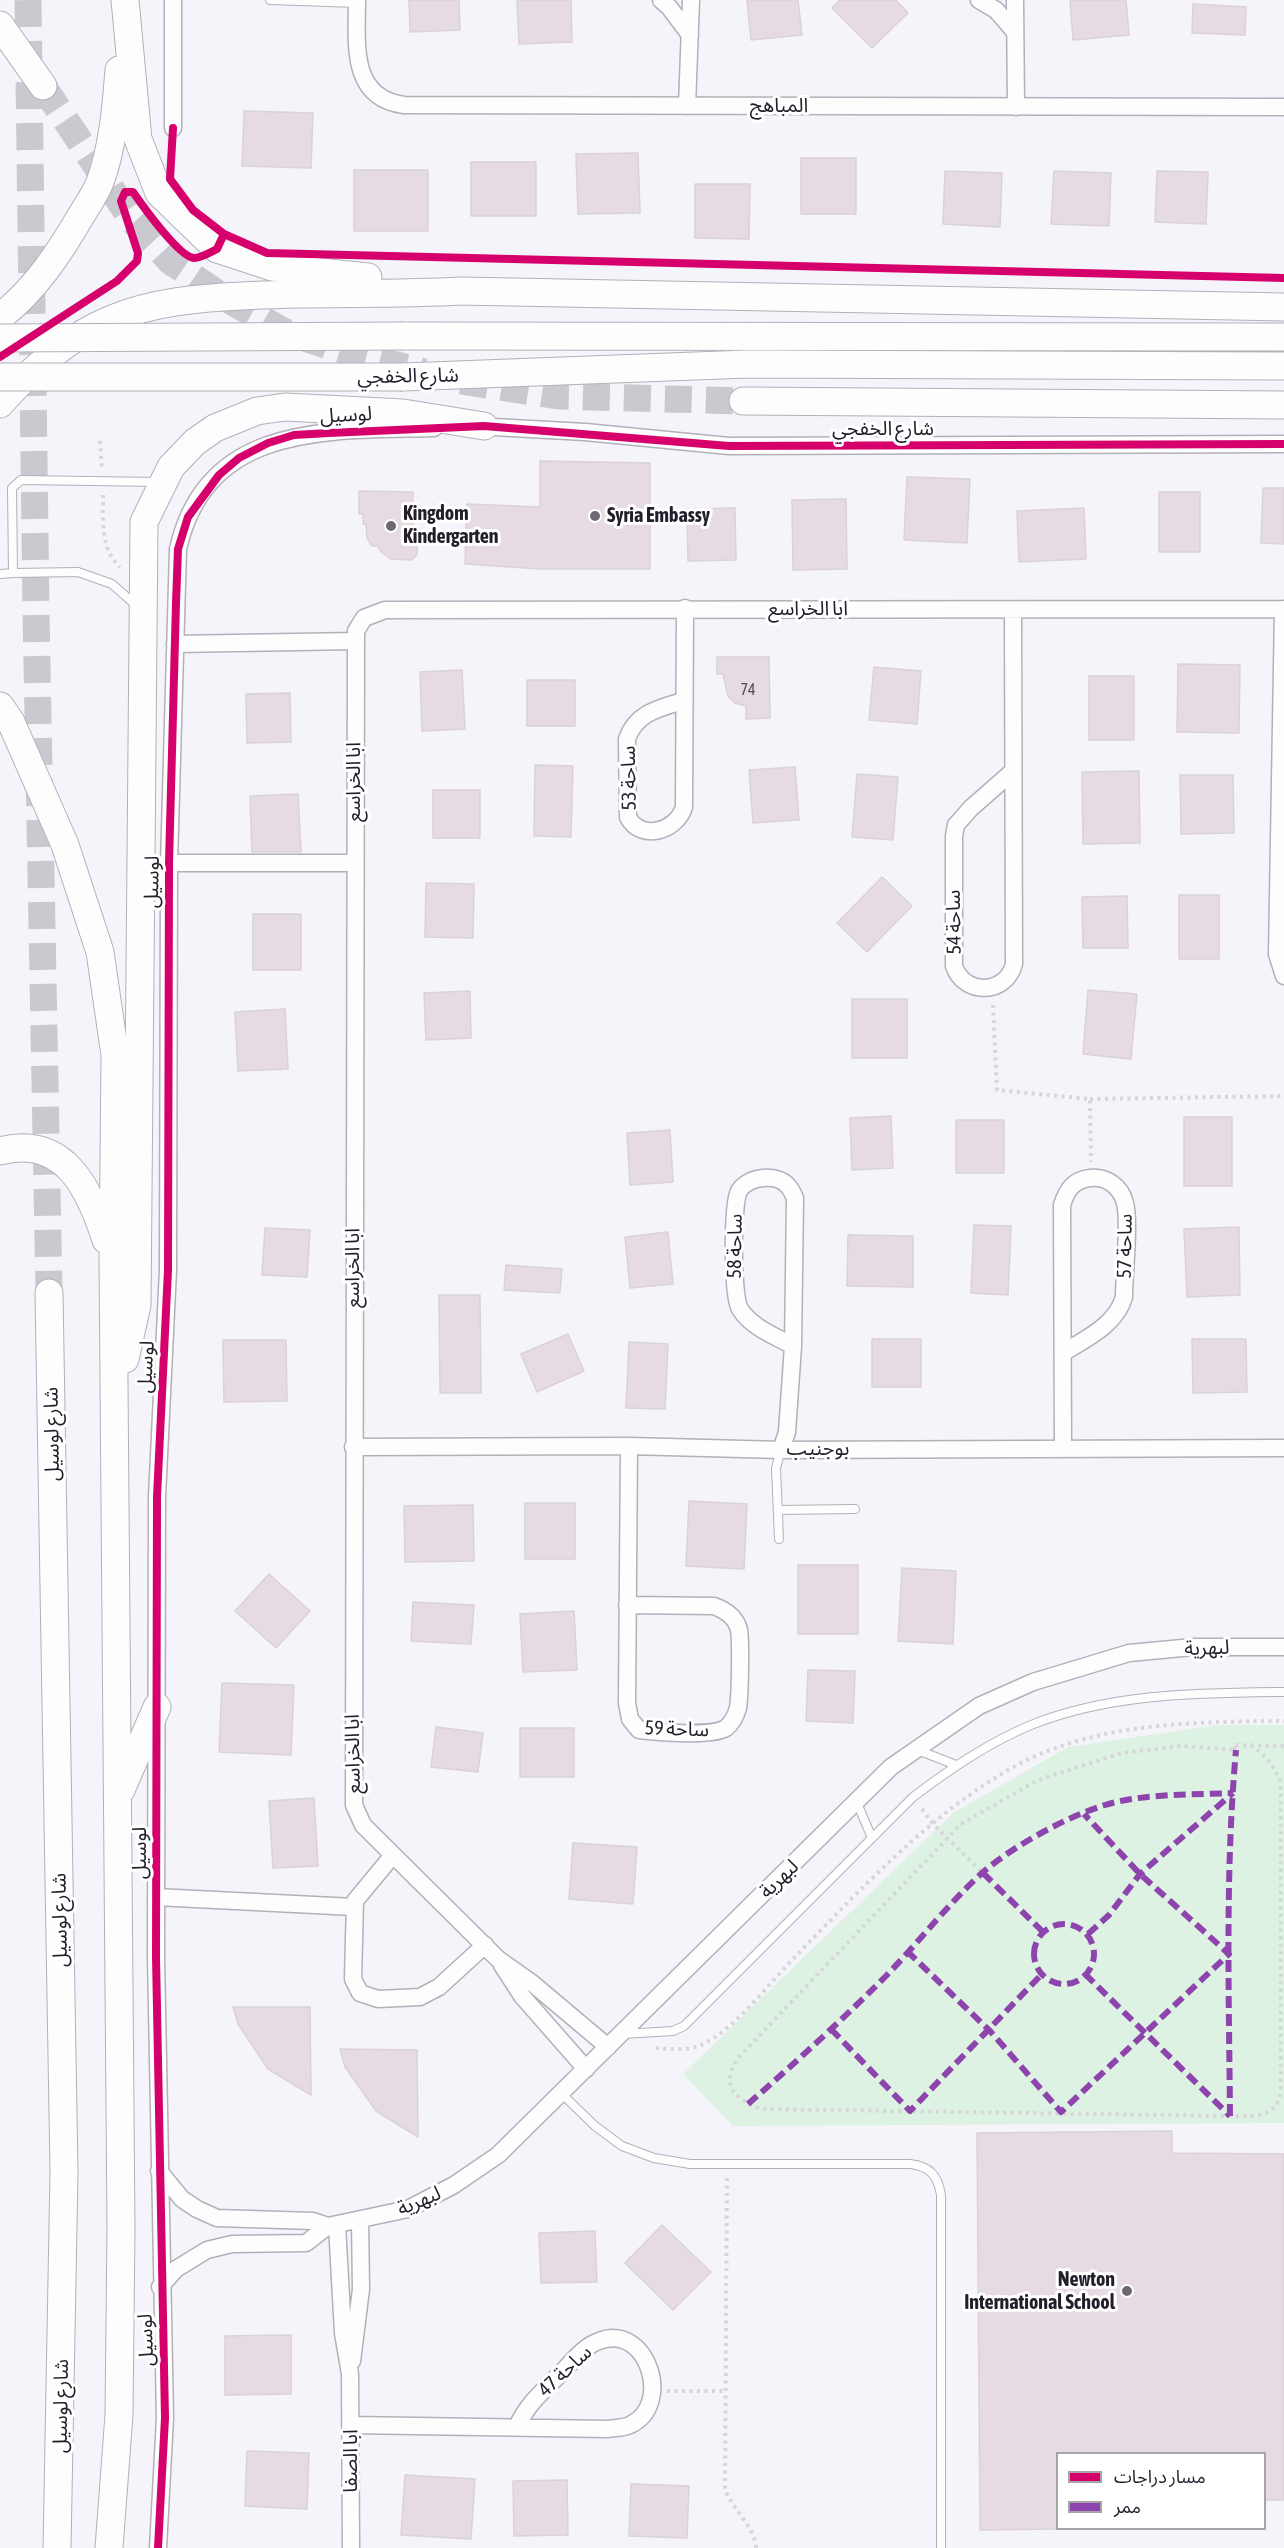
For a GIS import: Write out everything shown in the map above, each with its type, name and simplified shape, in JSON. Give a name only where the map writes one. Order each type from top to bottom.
[{"type":"highway","points":[[125,3],[138,139],[152,178],[159,193],[217,249],[272,267],[412,281],[461,291]]},
{"type":"highway","points":[[0,317],[15,306],[40,278],[61,249],[100,184],[115,113],[125,3]]},
{"type":"highway","points":[[0,25],[43,86]]},
{"type":"highway","points":[[0,404],[78,336],[111,319],[144,308],[196,298],[300,292],[412,294],[461,291],[1284,307]]},
{"type":"highway","name":"شارع الخفجي","points":[[0,338],[1284,337]]},
{"type":"highway","name":"شارع الخفجي","points":[[0,377],[144,380],[403,377],[748,364],[1284,366]]},
{"type":"highway","points":[[743,401],[1284,405]]},
{"type":"highway","points":[[114,1408],[137,1305],[144,522],[171,467],[195,442],[215,428],[257,411],[285,407],[403,413],[484,426]]},
{"type":"highway","points":[[0,706],[11,722],[65,845],[100,952],[115,1055],[113,1262],[121,2229],[119,2415],[109,2548]]},
{"type":"highway","points":[[0,1151],[12,1148],[38,1151],[54,1156],[69,1167],[81,1179],[91,1197],[113,1262]]},
{"type":"highway","name":"شارع لوسيل","points":[[50,1293],[64,2172],[57,2548]]},
{"type":"highway","points":[[117,1799],[157,1707]]},
{"type":"street","points":[[173,0],[173,128]]},
{"type":"street","points":[[661,0],[690,35]]},
{"type":"street","points":[[687,105],[691,0]]},
{"type":"street","points":[[1015,0],[1016,106]]},
{"type":"street","points":[[986,1],[1015,32]]},
{"type":"street","name":"المباهج","points":[[357,2],[362,79],[373,93],[392,104],[1284,106]]},
{"type":"street","name":"شارع الخفجي","points":[[484,426],[729,446],[1284,444]]},
{"type":"street","name":"لوسيل","points":[[158,2548],[165,2418],[160,2287],[156,1897],[157,1497],[168,1270],[169,863],[178,549],[181,535],[204,492],[219,475],[240,458],[268,443],[294,435],[484,426]]},
{"type":"street","name":"ساحة 53","points":[[683,701],[641,717],[631,728],[627,739],[628,817],[632,824],[641,829],[671,827],[681,816],[684,807],[685,608]]},
{"type":"street","points":[[1283,609],[1282,771],[1277,954],[1284,976]]},
{"type":"street","name":"ابا الخراسع","points":[[614,2041],[498,1959],[363,1825],[354,1805],[356,631],[364,618],[385,610],[1283,609]]},
{"type":"street","points":[[992,987],[1006,980],[1014,964],[1013,610]]},
{"type":"street","points":[[175,644],[355,641]]},
{"type":"street","name":"ساحة 54","points":[[992,987],[975,988],[967,984],[954,966],[954,836],[963,816],[1012,772]]},
{"type":"street","points":[[169,863],[354,863]]},
{"type":"street","name":"ساحة 58","points":[[781,1450],[787,1432],[793,1346],[795,1198],[787,1184],[770,1177],[752,1180],[740,1190],[736,1204],[734,1293],[739,1308],[749,1321],[793,1346]]},
{"type":"street","points":[[1063,1447],[1062,1205],[1067,1190],[1076,1182],[1092,1178]]},
{"type":"street","name":"ساحة 57","points":[[1063,1353],[1112,1319],[1120,1311],[1124,1297],[1125,1204],[1119,1189],[1107,1180],[1092,1178]]},
{"type":"street","name":"بوجنيب","points":[[353,1447],[629,1446],[781,1450],[1063,1447],[1284,1448]]},
{"type":"street","name":"ساحة 59","points":[[627,1605],[714,1606],[724,1609],[733,1617],[739,1630],[738,1708],[733,1721],[725,1728],[713,1732],[653,1731],[634,1727],[630,1719],[627,1703],[627,1605],[629,1446]]},
{"type":"street","name":"لبهرية","points":[[160,2287],[176,2269],[207,2250],[232,2244],[306,2243],[333,2226],[408,2209],[454,2186],[498,2155],[891,1767],[915,1748],[979,1706],[1033,1682],[1084,1664],[1129,1653],[1193,1647],[1284,1647]]},
{"type":"street","points":[[393,1855],[358,1894],[354,1907],[353,1979],[360,1993],[368,1997],[411,1999],[430,1993],[485,1946]]},
{"type":"street","points":[[156,1897],[354,1907]]},
{"type":"street","name":"ابا الخراسع","points":[[498,1959],[522,1996],[585,2069]]},
{"type":"street","name":"لبهرية","points":[[159,2171],[182,2199],[217,2218],[313,2221],[333,2226]]},
{"type":"street","name":"ابا الصفا","points":[[351,2548],[350,2374],[361,2289],[360,2220]]},
{"type":"street","name":"ابا الصفا","points":[[333,2226],[343,2333],[350,2374]]},
{"type":"street","name":"ساحة 47","points":[[351,2425],[608,2429],[630,2425],[643,2415],[650,2404],[652,2375],[643,2355],[621,2340],[599,2340],[583,2351],[532,2403],[516,2427]]},
{"type":"lane","points":[[270,0],[357,2]]},
{"type":"lane","points":[[13,573],[12,488],[21,480],[162,482]]},
{"type":"lane","points":[[0,574],[78,572],[112,584],[142,611]]},
{"type":"lane","points":[[779,1539],[776,1468],[781,1450]]},
{"type":"lane","points":[[778,1509],[855,1509]]},
{"type":"lane","points":[[614,2041],[672,2031],[684,2026],[913,1797],[956,1766],[1030,1726],[1077,1709],[1122,1701],[1186,1694],[1284,1692]]},
{"type":"lane","points":[[915,1748],[956,1766]]},
{"type":"lane","points":[[856,1803],[872,1838]]},
{"type":"lane","points":[[562,2094],[595,2126],[622,2146],[654,2158],[690,2164],[727,2165],[910,2164],[926,2168],[937,2179],[941,2194],[941,2548]]},
{"type":"path","points":[[992,987],[997,1090],[1090,1099],[1284,1096]]},
{"type":"path","points":[[1090,1099],[1092,1178]]},
{"type":"path","points":[[614,2041],[678,2050],[699,2046],[721,2032],[823,1928],[932,1823],[1003,1773],[1083,1738],[1131,1728],[1284,1721]]},
{"type":"path","points":[[1284,1746],[1233,1745],[1236,1750],[1181,1746],[1122,1753],[1038,1780],[961,1824],[737,2059],[729,2072],[732,2090],[738,2098],[760,2109],[1247,2116],[1261,2115],[1275,2107],[1284,2107]]},
{"type":"path","points":[[1251,1745],[1265,1754],[1275,1768],[1281,1783],[1281,2092],[1275,2107]]},
{"type":"path","points":[[913,1797],[932,1823],[983,1873]]},
{"type":"path","points":[[727,2165],[725,2489],[730,2502],[756,2540],[756,2548]]},
{"type":"path","points":[[652,2390],[725,2391]]},
{"type":"green space","points":[[1217,1725],[1284,1725],[1284,2123],[733,2126],[683,2074],[953,1813],[1068,1747]]},
{"type":"building","points":[[409,0],[459,0],[460,30],[410,32]]},
{"type":"building","points":[[517,0],[571,0],[572,42],[519,44]]},
{"type":"building","points":[[747,0],[798,0],[802,35],[751,40]]},
{"type":"building","points":[[840,0],[896,0],[908,13],[872,48],[832,8]]},
{"type":"building","points":[[1070,0],[1126,0],[1129,35],[1073,40]]},
{"type":"building","points":[[1193,4],[1246,7],[1245,35],[1192,33]]},
{"type":"building","points":[[244,111],[313,113],[311,168],[242,166]]},
{"type":"building","points":[[638,153],[640,213],[578,214],[576,154]]},
{"type":"building","points":[[801,158],[856,158],[856,214],[801,214]]},
{"type":"building","points":[[471,162],[536,162],[536,216],[471,216]]},
{"type":"building","points":[[354,170],[428,170],[428,231],[354,231]]},
{"type":"building","points":[[945,171],[1002,173],[1000,227],[943,224]]},
{"type":"building","points":[[1054,171],[1111,173],[1109,226],[1051,224]]},
{"type":"building","points":[[1157,171],[1208,172],[1206,224],[1155,222]]},
{"type":"building","points":[[695,184],[750,184],[749,239],[695,238]]},
{"type":"building","name":"Syria Embassy","points":[[540,461],[650,463],[650,569],[540,569],[465,564],[467,504],[540,507]]},
{"type":"building","points":[[907,477],[970,479],[967,543],[904,540]]},
{"type":"building","points":[[1263,488],[1284,488],[1284,544],[1261,543]]},
{"type":"building","name":"Kingdom Kindergarten","points":[[359,491],[413,492],[413,528],[418,528],[417,554],[412,560],[391,559],[381,552],[378,546],[372,546],[367,538],[366,524],[363,524],[363,514],[359,514]]},
{"type":"building","points":[[1159,492],[1200,492],[1200,552],[1159,552]]},
{"type":"building","points":[[846,499],[847,569],[793,570],[792,500]]},
{"type":"building","points":[[735,508],[736,560],[688,561],[687,509]]},
{"type":"building","points":[[1084,508],[1086,559],[1019,562],[1017,511]]},
{"type":"building","points":[[717,657],[769,657],[770,718],[746,719],[746,706],[735,703],[728,696],[723,674],[717,674]]},
{"type":"building","points":[[1178,664],[1240,665],[1239,733],[1177,732]]},
{"type":"building","points":[[874,667],[921,671],[917,724],[869,720]]},
{"type":"building","points":[[462,670],[465,729],[422,731],[420,672]]},
{"type":"building","points":[[1089,676],[1134,676],[1134,740],[1089,740]]},
{"type":"building","points":[[527,680],[575,680],[575,726],[527,726]]},
{"type":"building","points":[[290,693],[291,742],[247,743],[246,694]]},
{"type":"building","points":[[535,765],[573,766],[571,837],[534,836]]},
{"type":"building","points":[[795,767],[799,820],[753,823],[749,770]]},
{"type":"building","points":[[1139,771],[1140,843],[1083,844],[1082,772]]},
{"type":"building","points":[[857,774],[898,777],[893,840],[852,837]]},
{"type":"building","points":[[1180,775],[1233,775],[1234,833],[1181,834]]},
{"type":"building","points":[[433,790],[480,790],[480,838],[433,838]]},
{"type":"building","points":[[298,794],[301,852],[252,852],[250,796]]},
{"type":"building","points":[[882,877],[912,906],[867,952],[837,923]]},
{"type":"building","points":[[426,883],[474,884],[473,938],[425,937]]},
{"type":"building","points":[[1179,895],[1219,895],[1219,959],[1179,959]]},
{"type":"building","points":[[1127,896],[1128,948],[1083,948],[1082,897]]},
{"type":"building","points":[[253,914],[301,914],[301,970],[253,970]]},
{"type":"building","points":[[1088,990],[1137,994],[1131,1059],[1083,1054]]},
{"type":"building","points":[[470,991],[471,1038],[426,1040],[424,993]]},
{"type":"building","points":[[852,999],[907,999],[907,1058],[852,1058]]},
{"type":"building","points":[[285,1009],[288,1069],[238,1071],[235,1012]]},
{"type":"building","points":[[891,1116],[893,1168],[852,1170],[850,1118]]},
{"type":"building","points":[[1184,1117],[1232,1117],[1232,1186],[1184,1186]]},
{"type":"building","points":[[956,1120],[1004,1120],[1004,1173],[956,1173]]},
{"type":"building","points":[[670,1130],[673,1182],[630,1185],[627,1133]]},
{"type":"building","points":[[974,1225],[1011,1226],[1008,1295],[971,1293]]},
{"type":"building","points":[[1239,1227],[1240,1295],[1187,1297],[1184,1229]]},
{"type":"building","points":[[265,1228],[310,1230],[307,1277],[262,1275]]},
{"type":"building","points":[[668,1232],[673,1284],[630,1288],[625,1237]]},
{"type":"building","points":[[848,1235],[913,1236],[913,1287],[847,1286]]},
{"type":"building","points":[[506,1265],[562,1269],[560,1293],[504,1290]]},
{"type":"building","points":[[439,1295],[480,1295],[481,1393],[440,1393]]},
{"type":"building","points":[[568,1334],[584,1371],[537,1392],[521,1354]]},
{"type":"building","points":[[872,1339],[921,1339],[921,1387],[872,1387]]},
{"type":"building","points":[[1192,1339],[1246,1339],[1247,1392],[1193,1393]]},
{"type":"building","points":[[223,1340],[286,1340],[287,1401],[224,1402]]},
{"type":"building","points":[[629,1342],[668,1344],[665,1409],[626,1408]]},
{"type":"building","points":[[689,1501],[747,1504],[744,1569],[686,1566]]},
{"type":"building","points":[[525,1503],[575,1503],[575,1559],[525,1559]]},
{"type":"building","points":[[473,1505],[474,1561],[405,1562],[404,1506]]},
{"type":"building","points":[[798,1565],[858,1565],[858,1634],[798,1634]]},
{"type":"building","points":[[902,1568],[956,1571],[953,1644],[898,1641]]},
{"type":"building","points":[[269,1574],[310,1611],[276,1648],[235,1611]]},
{"type":"building","points":[[413,1602],[474,1605],[471,1644],[411,1641]]},
{"type":"building","points":[[574,1611],[577,1670],[523,1672],[520,1614]]},
{"type":"building","points":[[808,1670],[855,1671],[853,1723],[806,1721]]},
{"type":"building","points":[[222,1683],[294,1685],[291,1755],[219,1752]]},
{"type":"building","points":[[436,1727],[483,1733],[478,1772],[431,1767]]},
{"type":"building","points":[[520,1728],[574,1728],[574,1777],[520,1777]]},
{"type":"building","points":[[314,1798],[318,1866],[273,1868],[269,1801]]},
{"type":"building","points":[[573,1843],[637,1847],[633,1904],[569,1899]]},
{"type":"building","points":[[233,2007],[310,2007],[311,2095],[268,2069],[238,2024]]},
{"type":"building","points":[[340,2049],[417,2050],[418,2137],[376,2111],[345,2067]]},
{"type":"building","name":"Newton International School","points":[[1172,2131],[1172,2153],[1284,2154],[1284,2500],[1266,2500],[1266,2452],[1056,2452],[1056,2529],[980,2530],[977,2133]]},
{"type":"building","points":[[662,2225],[711,2272],[673,2310],[625,2263]]},
{"type":"building","points":[[595,2231],[597,2282],[541,2283],[539,2233]]},
{"type":"building","points":[[291,2335],[291,2394],[225,2395],[225,2336]]},
{"type":"building","points":[[247,2451],[309,2453],[307,2509],[245,2506]]},
{"type":"building","points":[[405,2475],[475,2479],[471,2539],[401,2535]]},
{"type":"building","points":[[567,2480],[568,2535],[514,2536],[513,2481]]},
{"type":"building","points":[[631,2484],[689,2486],[687,2538],[629,2536]]},
{"type":"tunnel","points":[[28,0],[36,612],[49,1293]]},
{"type":"tunnel","points":[[43,86],[132,220],[170,261],[220,295],[283,331],[350,353],[424,372]]},
{"type":"tunnel","points":[[461,381],[558,396],[743,401]]},
{"type":"marked path","points":[[1230,2116],[1229,1887],[1236,1750]]},
{"type":"marked path","points":[[1088,1934],[1109,1915],[1140,1874],[1233,1793]]},
{"type":"marked path","points":[[748,2104],[852,2010],[969,1885],[1024,1843],[1090,1810],[1120,1801],[1152,1796],[1233,1793]]},
{"type":"marked path","points":[[907,1951],[990,2031],[1061,2112],[1229,1954],[1140,1874],[1084,1814]]},
{"type":"marked path","points":[[983,1873],[1043,1932]]},
{"type":"marked path","points":[[1064,1924],[1081,1929],[1089,1937],[1094,1954],[1089,1971],[1081,1979],[1064,1984],[1047,1979],[1039,1971],[1034,1954],[1039,1937],[1047,1929],[1064,1924]]},
{"type":"marked path","points":[[831,2029],[910,2111],[1042,1974]]},
{"type":"marked path","points":[[1085,1974],[1230,2116]]},
{"type":"cycle path","points":[[173,128],[170,179],[193,210],[224,234],[267,253],[1284,278]]},
{"type":"cycle path","points":[[0,357],[117,281],[137,261],[138,253],[121,201],[125,192],[133,192],[161,230],[179,249],[194,258],[217,249],[224,234]]},
{"type":"cycle path","points":[[158,2548],[165,2418],[156,1957],[157,1497],[168,1270],[169,863],[176,603],[178,549],[188,517],[219,475],[239,458],[268,443],[294,435],[484,426],[729,446],[1284,444]]},
{"type":"place","name":"Syria Embassy","points":[[595,516]]},
{"type":"place","name":"Kingdom Kindergarten","points":[[391,526]]},
{"type":"place","name":"Newton International School","points":[[1127,2291]]}]
